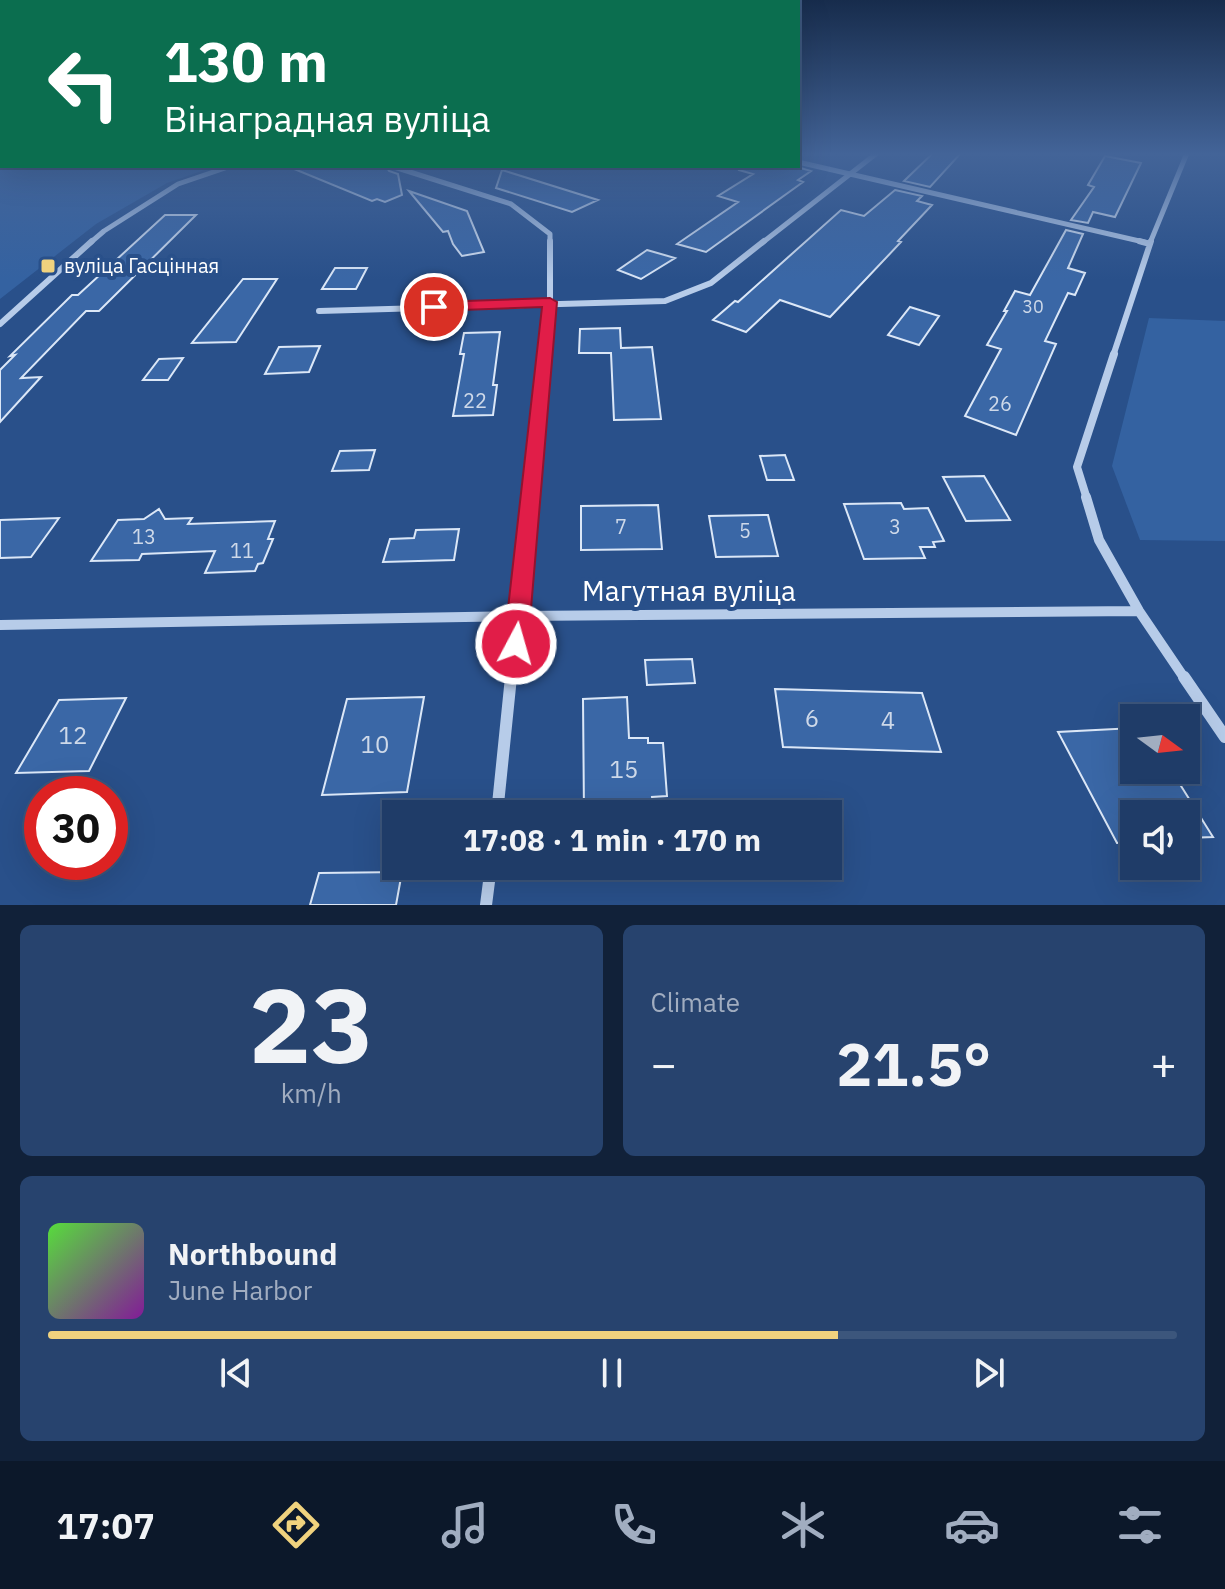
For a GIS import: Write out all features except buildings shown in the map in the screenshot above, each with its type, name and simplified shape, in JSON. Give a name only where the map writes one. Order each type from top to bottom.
[{"type":"street","points":[[0,324],[104,231],[160,195]]},
{"type":"street","points":[[483,195],[511,204],[550,234],[550,302],[499,800]]},
{"type":"street","points":[[319,311],[665,301],[711,283],[824,195]]},
{"type":"street","points":[[942,195],[1150,244]]},
{"type":"street","points":[[1170,195],[1150,244],[1077,467],[1099,540],[1139,611],[1225,737]]},
{"type":"street","name":"Магутная вуліца","points":[[0,625],[519,616],[1139,611]]},
{"type":"street","points":[[486,905],[489,880]]},
{"type":"shaded area","points":[[0,195],[146,195],[96,224],[0,299]]},
{"type":"shaded area","points":[[1149,318],[1225,321],[1225,541],[1140,540],[1112,466]]},
{"type":"place","name":"вуліца Гасцінная","points":[[48,266]]},
{"type":"route","points":[[434,307],[550,302],[516,644]]}]
